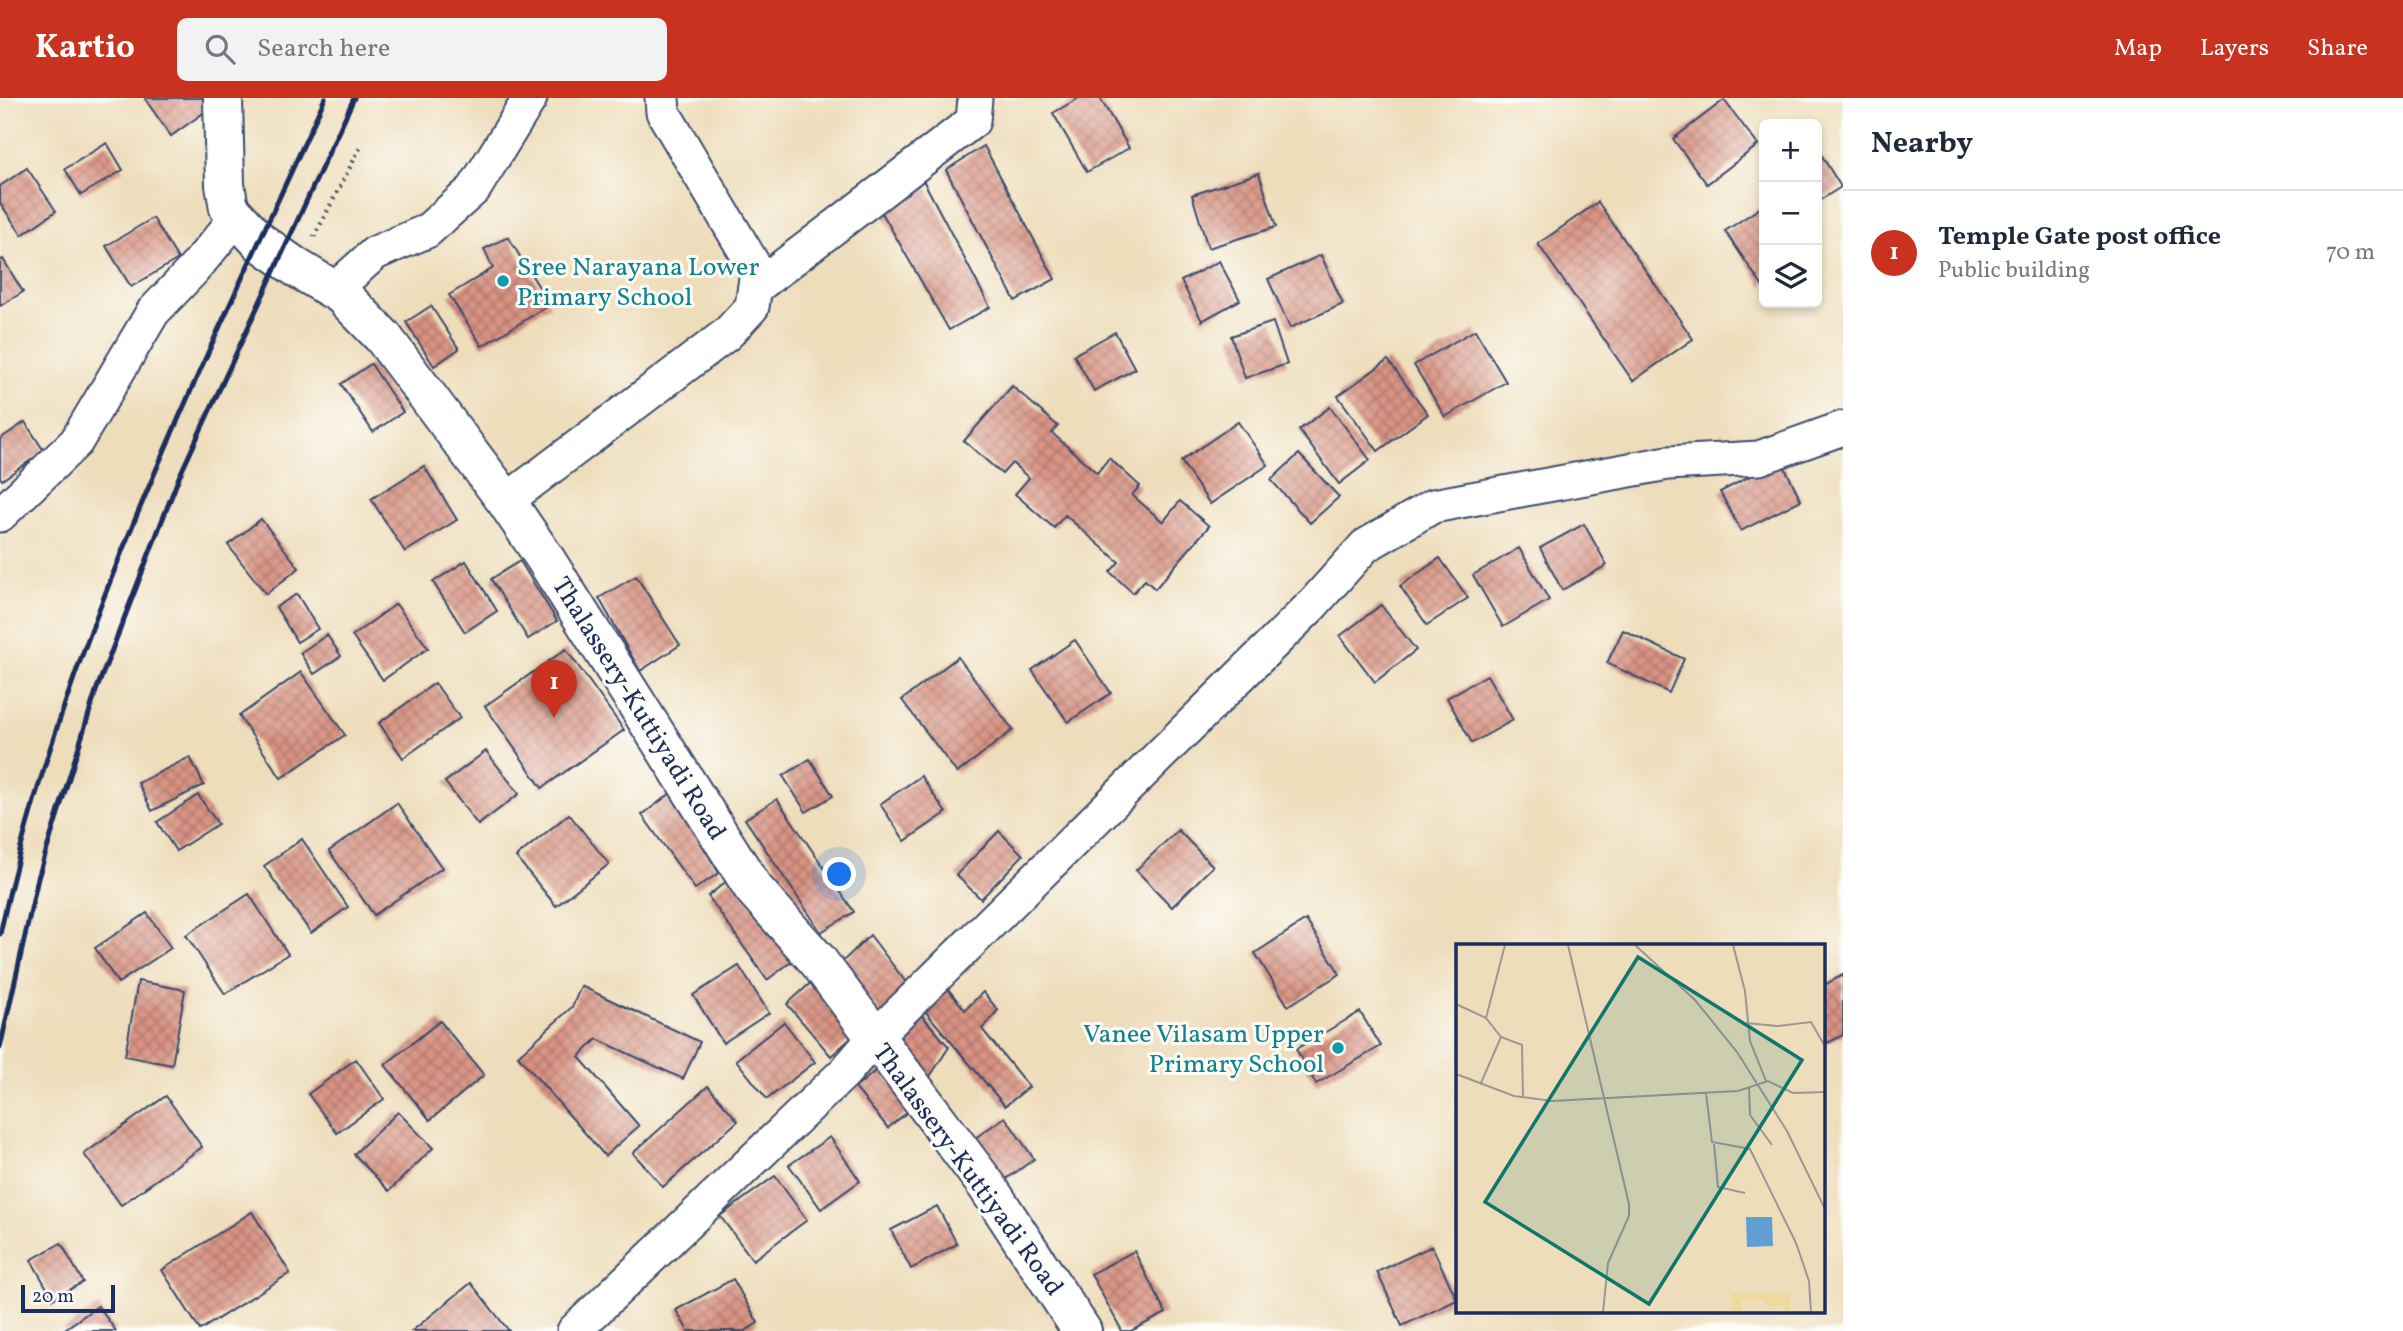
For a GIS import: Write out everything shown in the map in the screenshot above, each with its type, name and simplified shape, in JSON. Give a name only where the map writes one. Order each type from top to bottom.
[{"type":"main road","name":"Thalassery-Kuttiyadi Road","points":[[223,98],[225,186],[229,208],[260,242],[334,290],[361,312],[383,337],[506,501],[667,748],[753,888],[818,961],[987,1186],[1082,1331]]},
{"type":"street","points":[[334,290],[375,253],[427,231],[474,189],[530,98]]},
{"type":"street","points":[[506,501],[727,334],[752,307],[757,271],[663,112],[662,98]]},
{"type":"street","points":[[755,288],[974,121],[975,98]]},
{"type":"street","points":[[0,515],[76,442],[153,312],[194,269],[237,217]]},
{"type":"street","points":[[574,1331],[845,1072],[875,1037],[1303,614],[1365,545],[1433,506],[1668,463],[1759,458],[1843,428]]},
{"type":"path","points":[[297,268],[361,146]]},
{"type":"building","points":[[218,98],[220,101],[171,136],[145,99]]},
{"type":"building","points":[[1079,98],[1100,98],[1129,148],[1087,172],[1053,113]]},
{"type":"building","points":[[1724,100],[1758,145],[1707,184],[1673,139]]},
{"type":"building","points":[[107,143],[123,170],[81,195],[65,169]]},
{"type":"building","points":[[984,146],[1055,279],[1015,301],[946,170]]},
{"type":"building","points":[[1822,156],[1841,187],[1822,199]]},
{"type":"building","points":[[27,168],[56,211],[22,235],[0,203],[0,186]]},
{"type":"building","points":[[1259,173],[1276,227],[1208,248],[1192,195]]},
{"type":"building","points":[[922,178],[990,307],[949,330],[877,204]]},
{"type":"building","points":[[1598,202],[1693,339],[1633,381],[1538,244]]},
{"type":"building","points":[[1759,209],[1759,281],[1725,231]]},
{"type":"building","points":[[153,218],[178,259],[131,287],[106,246]]},
{"type":"building","name":"Sree Narayana Lower Primary School","points":[[508,237],[550,305],[482,346],[449,295],[493,268],[484,249]]},
{"type":"building","points":[[1321,255],[1343,304],[1290,328],[1268,279]]},
{"type":"building","points":[[3,259],[23,292],[0,306],[0,261]]},
{"type":"building","points":[[1219,261],[1240,300],[1202,321],[1181,281]]},
{"type":"building","points":[[431,306],[459,349],[434,366],[406,322]]},
{"type":"building","points":[[1273,322],[1287,364],[1245,378],[1231,336]]},
{"type":"building","points":[[1475,330],[1506,382],[1445,417],[1414,365]]},
{"type":"building","points":[[1115,332],[1135,369],[1094,391],[1074,355]]},
{"type":"building","points":[[1388,360],[1428,414],[1378,451],[1338,396]]},
{"type":"building","points":[[371,364],[403,412],[373,432],[341,384]]},
{"type":"building","points":[[1012,386],[1058,426],[1052,433],[1097,473],[1109,458],[1140,486],[1132,495],[1163,522],[1180,501],[1209,526],[1155,589],[1145,580],[1133,593],[1110,572],[1119,562],[1065,515],[1054,528],[1015,494],[1029,478],[1012,463],[1002,474],[964,441]]},
{"type":"building","points":[[1330,407],[1370,460],[1339,484],[1299,430]]},
{"type":"building","points":[[25,422],[44,451],[2,480],[0,439]]},
{"type":"building","points":[[1238,422],[1268,465],[1210,504],[1181,461]]},
{"type":"building","points":[[1299,454],[1339,497],[1310,523],[1271,480]]},
{"type":"building","points":[[1781,460],[1801,500],[1741,531],[1720,492]]},
{"type":"building","points":[[424,466],[457,520],[405,552],[371,499]]},
{"type":"building","points":[[261,519],[299,568],[266,594],[228,545]]},
{"type":"building","points":[[1584,524],[1607,565],[1562,590],[1540,548]]},
{"type":"building","points":[[1519,548],[1549,600],[1503,627],[1473,575]]},
{"type":"building","points":[[1440,558],[1468,598],[1427,625],[1400,586]]},
{"type":"building","points":[[466,561],[497,611],[465,632],[433,582]]},
{"type":"building","points":[[520,561],[557,621],[528,639],[491,579]]},
{"type":"building","points":[[636,576],[680,645],[640,671],[599,598]]},
{"type":"building","points":[[297,594],[318,629],[297,642],[276,607]]},
{"type":"building","points":[[396,604],[428,648],[383,680],[352,636]]},
{"type":"building","points":[[1381,605],[1416,650],[1375,682],[1340,636]]},
{"type":"building","points":[[1623,630],[1684,659],[1669,693],[1607,663]]},
{"type":"building","points":[[327,635],[341,656],[314,674],[300,653]]},
{"type":"building","points":[[1075,640],[1111,693],[1068,722],[1032,670]]},
{"type":"building","points":[[566,649],[624,730],[542,788],[485,706]]},
{"type":"building","points":[[958,657],[1013,730],[957,773],[902,700]]},
{"type":"building","points":[[301,672],[345,735],[281,778],[239,716]]},
{"type":"building","points":[[1487,675],[1513,720],[1472,743],[1447,698]]},
{"type":"building","points":[[435,683],[460,718],[403,758],[379,723]]},
{"type":"building","points":[[486,751],[519,794],[478,825],[445,782]]},
{"type":"building","points":[[190,757],[204,785],[152,811],[138,783]]},
{"type":"building","points":[[810,759],[833,796],[806,812],[783,776]]},
{"type":"building","points":[[921,776],[946,813],[905,841],[880,804]]},
{"type":"building","points":[[671,793],[719,873],[695,889],[642,815]]},
{"type":"building","points":[[198,795],[218,824],[176,851],[157,822]]},
{"type":"building","points":[[777,799],[854,912],[821,932],[745,819]]},
{"type":"building","points":[[397,803],[442,868],[374,915],[329,851]]},
{"type":"building","points":[[569,814],[609,864],[556,906],[516,857]]},
{"type":"building","points":[[1178,830],[1213,866],[1172,907],[1136,870]]},
{"type":"building","points":[[999,831],[1023,855],[981,899],[956,875]]},
{"type":"building","points":[[302,839],[348,907],[311,933],[264,866]]},
{"type":"building","points":[[732,877],[792,961],[767,980],[708,896]]},
{"type":"building","points":[[249,894],[288,954],[225,994],[186,935]]},
{"type":"building","points":[[147,913],[171,948],[118,983],[95,948]]},
{"type":"building","points":[[1306,920],[1340,974],[1288,1006],[1255,953]]},
{"type":"building","points":[[870,935],[911,989],[882,1015],[841,963]]},
{"type":"building","points":[[739,966],[769,1013],[723,1043],[693,995]]},
{"type":"building","points":[[1843,975],[1843,1035],[1828,1043],[1826,1039],[1826,984]]},
{"type":"building","points":[[815,979],[858,1032],[831,1056],[787,1004]]},
{"type":"building","points":[[138,981],[185,990],[172,1065],[125,1056]]},
{"type":"building","points":[[581,986],[700,1042],[683,1079],[597,1039],[579,1057],[639,1126],[605,1156],[518,1056],[572,1007]]},
{"type":"building","points":[[947,988],[965,1010],[983,992],[998,1010],[982,1029],[1029,1087],[1005,1106],[925,1011]]},
{"type":"building","name":"Vanee Vilasam Upper Primary School","points":[[1360,1012],[1381,1046],[1316,1084],[1296,1049]]},
{"type":"building","points":[[920,1013],[949,1047],[929,1078],[896,1043]]},
{"type":"building","points":[[440,1021],[484,1075],[430,1120],[385,1065]]},
{"type":"building","points":[[784,1022],[815,1062],[767,1099],[736,1060]]},
{"type":"building","points":[[356,1059],[384,1099],[337,1133],[308,1094]]},
{"type":"building","points":[[880,1067],[912,1108],[888,1128],[855,1088]]},
{"type":"building","points":[[708,1086],[738,1121],[663,1187],[633,1153]]},
{"type":"building","points":[[166,1096],[202,1147],[121,1205],[84,1154]]},
{"type":"building","points":[[398,1112],[433,1148],[389,1191],[354,1154]]},
{"type":"building","points":[[1005,1117],[1034,1159],[1001,1183],[971,1141]]},
{"type":"building","points":[[830,1137],[860,1181],[821,1209],[789,1165]]},
{"type":"building","points":[[775,1176],[807,1220],[753,1260],[720,1216]]},
{"type":"building","points":[[937,1206],[957,1244],[911,1269],[891,1230]]},
{"type":"building","points":[[252,1212],[290,1273],[200,1330],[162,1270]]},
{"type":"building","points":[[61,1243],[83,1282],[53,1299],[31,1260]]},
{"type":"building","points":[[1432,1246],[1456,1300],[1402,1326],[1377,1272]]},
{"type":"building","points":[[1134,1251],[1166,1313],[1131,1331],[1122,1331],[1091,1274]]},
{"type":"building","points":[[733,1279],[758,1323],[745,1331],[688,1331],[676,1310]]},
{"type":"building","points":[[471,1283],[509,1331],[412,1331]]},
{"type":"building","points":[[98,1306],[116,1331],[62,1331]]},
{"type":"railway","points":[[0,934],[27,825],[60,718],[98,612],[185,404],[325,98]]},
{"type":"railway","points":[[0,1048],[38,878],[96,691],[179,477],[354,98]]},
{"type":"place","name":"Sree Narayana Lower Primary School","points":[[503,281]]},
{"type":"place","name":"Temple Gate post office","points":[[554,718]]},
{"type":"place","name":"Vanee Vilasam Upper Primary School","points":[[1338,1048]]}]
